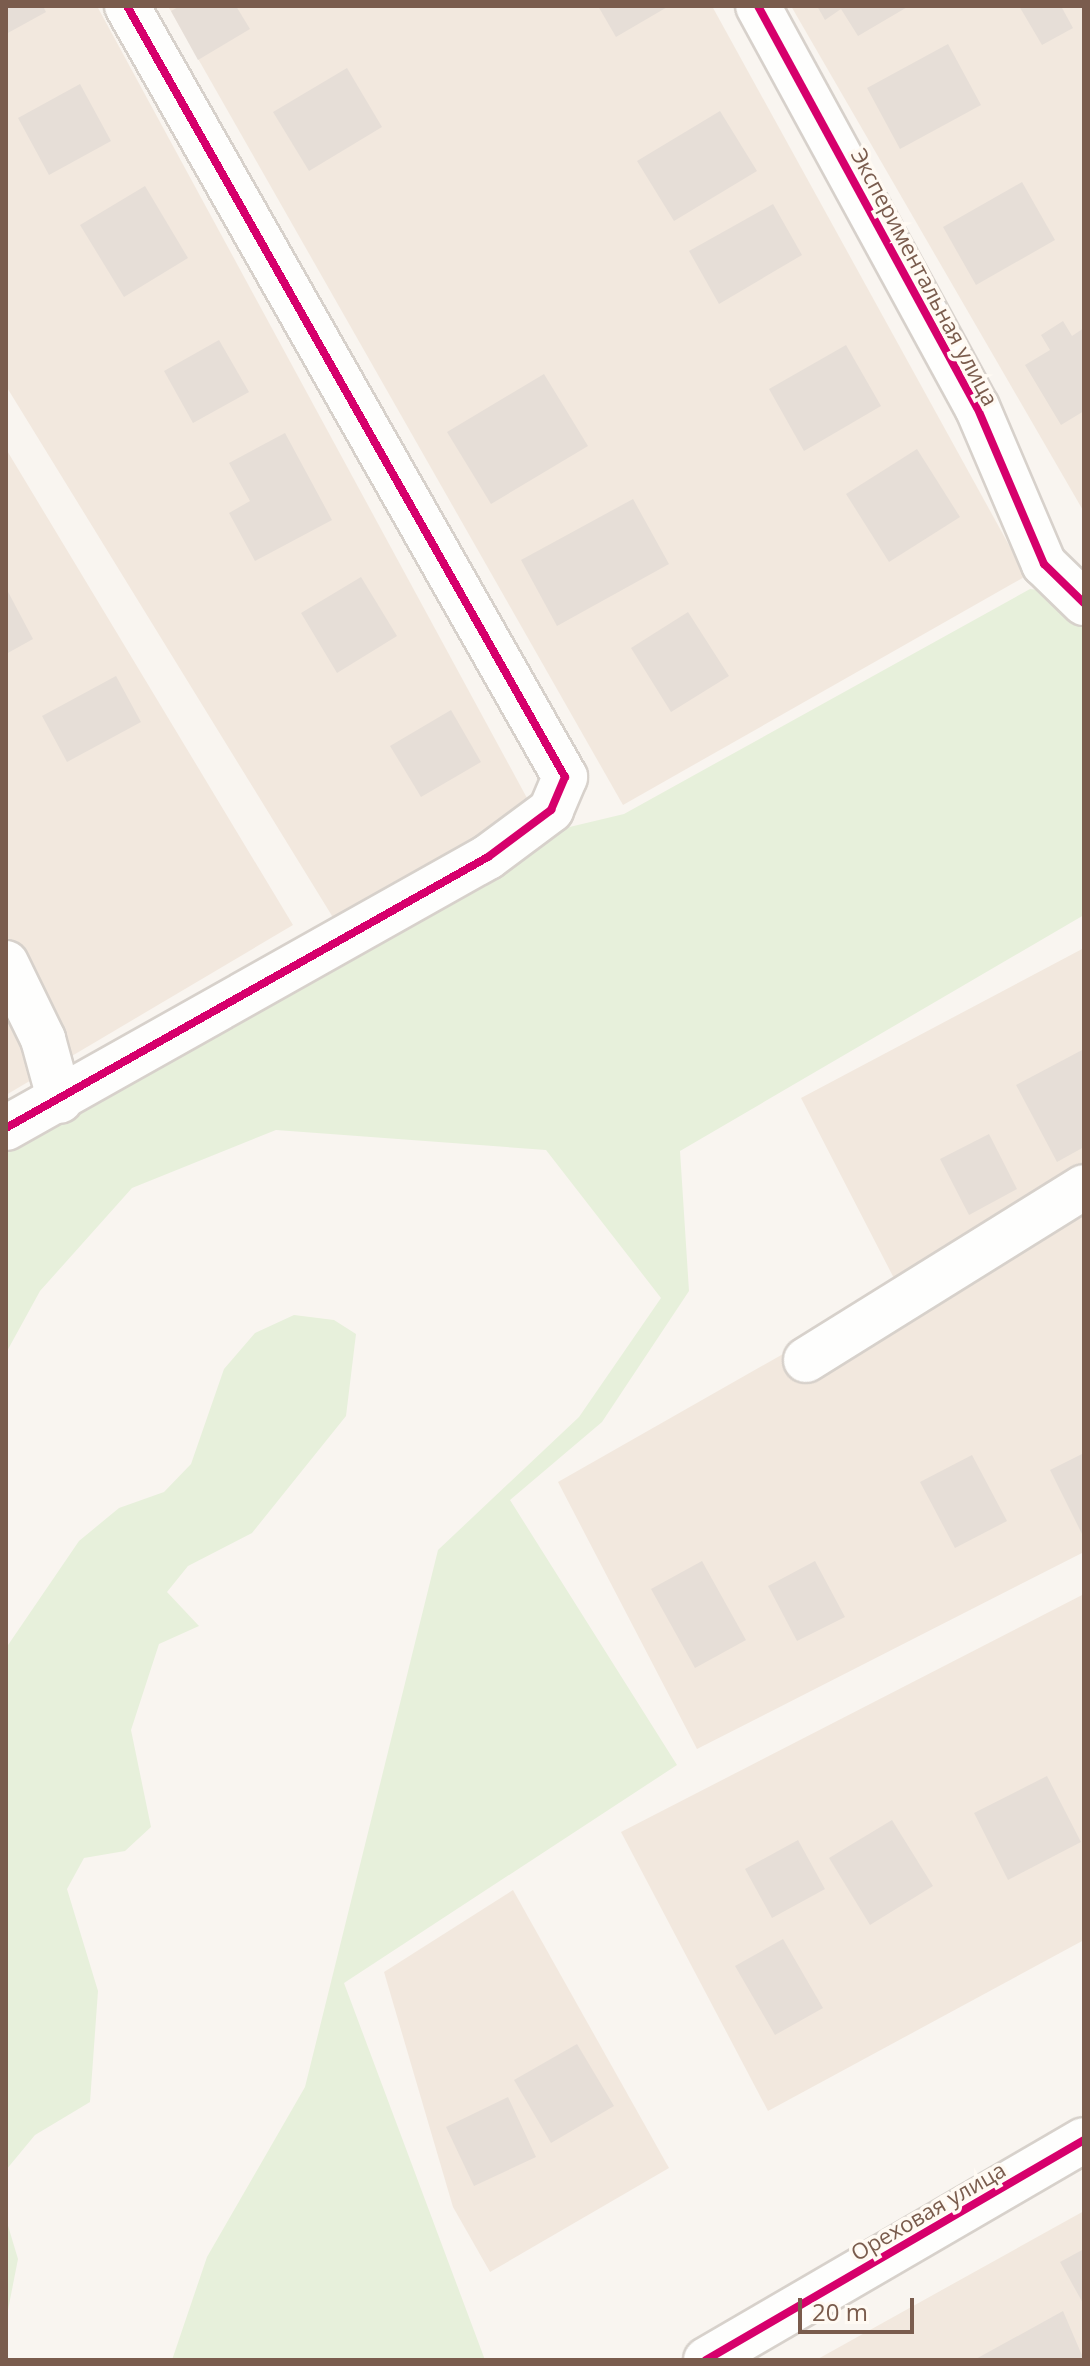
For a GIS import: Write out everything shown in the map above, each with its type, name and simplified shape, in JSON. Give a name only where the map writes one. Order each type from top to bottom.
[{"type":"street","points":[[6,1128],[60,1101],[488,857],[551,810],[565,777],[127,6]]},
{"type":"street","name":"Экспериментальная улица","points":[[758,6],[977,407],[1044,564],[1084,603]]},
{"type":"street","points":[[6,963],[43,1039],[60,1101]]},
{"type":"street","points":[[806,1360],[1084,1187]]},
{"type":"street","name":"Ореховая улица","points":[[731,2354],[1084,2140]]},
{"type":"shaded area","points":[[6,6],[97,6],[534,811],[337,924],[6,386]]},
{"type":"shaded area","points":[[168,6],[712,6],[1026,576],[623,805]]},
{"type":"shaded area","points":[[791,6],[1084,6],[1084,512]]},
{"type":"shaded area","points":[[6,449],[293,925],[6,1095]]},
{"type":"shaded area","points":[[1084,948],[1084,1552],[697,1749],[558,1482],[899,1288],[801,1098]]},
{"type":"shaded area","points":[[1084,1594],[1084,1940],[768,2111],[621,1832]]},
{"type":"shaded area","points":[[513,1890],[669,2168],[490,2272],[453,2207],[384,1972]]},
{"type":"shaded area","points":[[1084,2211],[1084,2360],[816,2360]]},
{"type":"green space","points":[[1030,589],[1084,595],[1084,915],[680,1151],[689,1291],[602,1422],[510,1500],[677,1765],[344,1983],[485,2360],[172,2360],[207,2257],[305,2087],[438,1550],[579,1417],[661,1298],[546,1150],[276,1130],[132,1188],[40,1291],[6,1353],[6,1118],[536,835],[624,814]]},
{"type":"green space","points":[[294,1315],[334,1320],[356,1334],[346,1416],[252,1533],[188,1566],[167,1592],[199,1626],[159,1644],[131,1730],[151,1827],[125,1851],[84,1858],[67,1889],[98,1991],[90,2102],[35,2135],[6,2170],[6,1648],[79,1541],[119,1508],[164,1492],[191,1464],[224,1369],[255,1333]]},
{"type":"green space","points":[[6,2219],[18,2259],[6,2320]]},
{"type":"building","points":[[6,6],[43,6],[46,12],[6,34]]},
{"type":"building","points":[[180,6],[236,6],[250,29],[198,60],[171,11]]},
{"type":"building","points":[[598,6],[669,6],[616,37]]},
{"type":"building","points":[[817,6],[909,6],[858,36],[841,9],[825,20]]},
{"type":"building","points":[[1019,6],[1061,6],[1073,28],[1042,45]]},
{"type":"building","points":[[948,44],[981,105],[900,149],[867,88]]},
{"type":"building","points":[[347,68],[382,127],[309,171],[273,112]]},
{"type":"building","points":[[80,84],[111,141],[49,175],[18,118]]},
{"type":"building","points":[[720,111],[757,171],[674,221],[637,161]]},
{"type":"building","points":[[1022,182],[1055,240],[976,285],[943,227]]},
{"type":"building","points":[[145,186],[188,258],[124,297],[80,225]]},
{"type":"building","points":[[773,204],[802,255],[719,304],[689,251]]},
{"type":"building","points":[[1063,321],[1072,336],[1084,328],[1084,411],[1061,425],[1025,365],[1050,350],[1041,335]]},
{"type":"building","points":[[219,340],[249,392],[193,423],[164,371]]},
{"type":"building","points":[[846,345],[881,406],[804,451],[769,389]]},
{"type":"building","points":[[544,374],[588,446],[491,504],[447,432]]},
{"type":"building","points":[[285,433],[332,520],[255,561],[229,513],[250,501],[229,463]]},
{"type":"building","points":[[917,449],[960,517],[889,562],[846,494]]},
{"type":"building","points":[[633,499],[669,564],[557,626],[521,560]]},
{"type":"building","points":[[361,577],[397,636],[337,673],[301,613]]},
{"type":"building","points":[[6,588],[33,639],[6,654]]},
{"type":"building","points":[[688,612],[729,676],[671,712],[631,648]]},
{"type":"building","points":[[116,676],[141,722],[67,762],[42,716]]},
{"type":"building","points":[[451,710],[481,762],[421,797],[390,746]]},
{"type":"building","points":[[1084,1049],[1084,1147],[1057,1162],[1016,1085]]},
{"type":"building","points":[[989,1134],[1017,1189],[969,1215],[940,1159]]},
{"type":"building","points":[[1084,1453],[1084,1538],[1050,1470]]},
{"type":"building","points":[[972,1455],[1007,1521],[955,1548],[920,1482]]},
{"type":"building","points":[[702,1561],[746,1640],[695,1668],[651,1589]]},
{"type":"building","points":[[815,1561],[845,1617],[797,1641],[768,1586]]},
{"type":"building","points":[[1047,1776],[1081,1842],[1008,1880],[974,1813]]},
{"type":"building","points":[[892,1820],[933,1886],[870,1925],[829,1858]]},
{"type":"building","points":[[798,1840],[825,1889],[772,1918],[745,1869]]},
{"type":"building","points":[[783,1939],[823,2008],[775,2035],[735,1966]]},
{"type":"building","points":[[577,2044],[614,2106],[551,2143],[514,2080]]},
{"type":"building","points":[[508,2097],[536,2157],[474,2186],[446,2127]]},
{"type":"building","points":[[1084,2249],[1084,2305],[1060,2262]]},
{"type":"building","points":[[1063,2311],[1084,2360],[974,2360]]},
{"type":"cycle path","points":[[6,1128],[488,857],[551,810],[565,777],[127,6]]},
{"type":"cycle path","points":[[758,6],[977,407],[1044,564],[1084,603]]},
{"type":"cycle path","points":[[706,2360],[1084,2140]]}]
